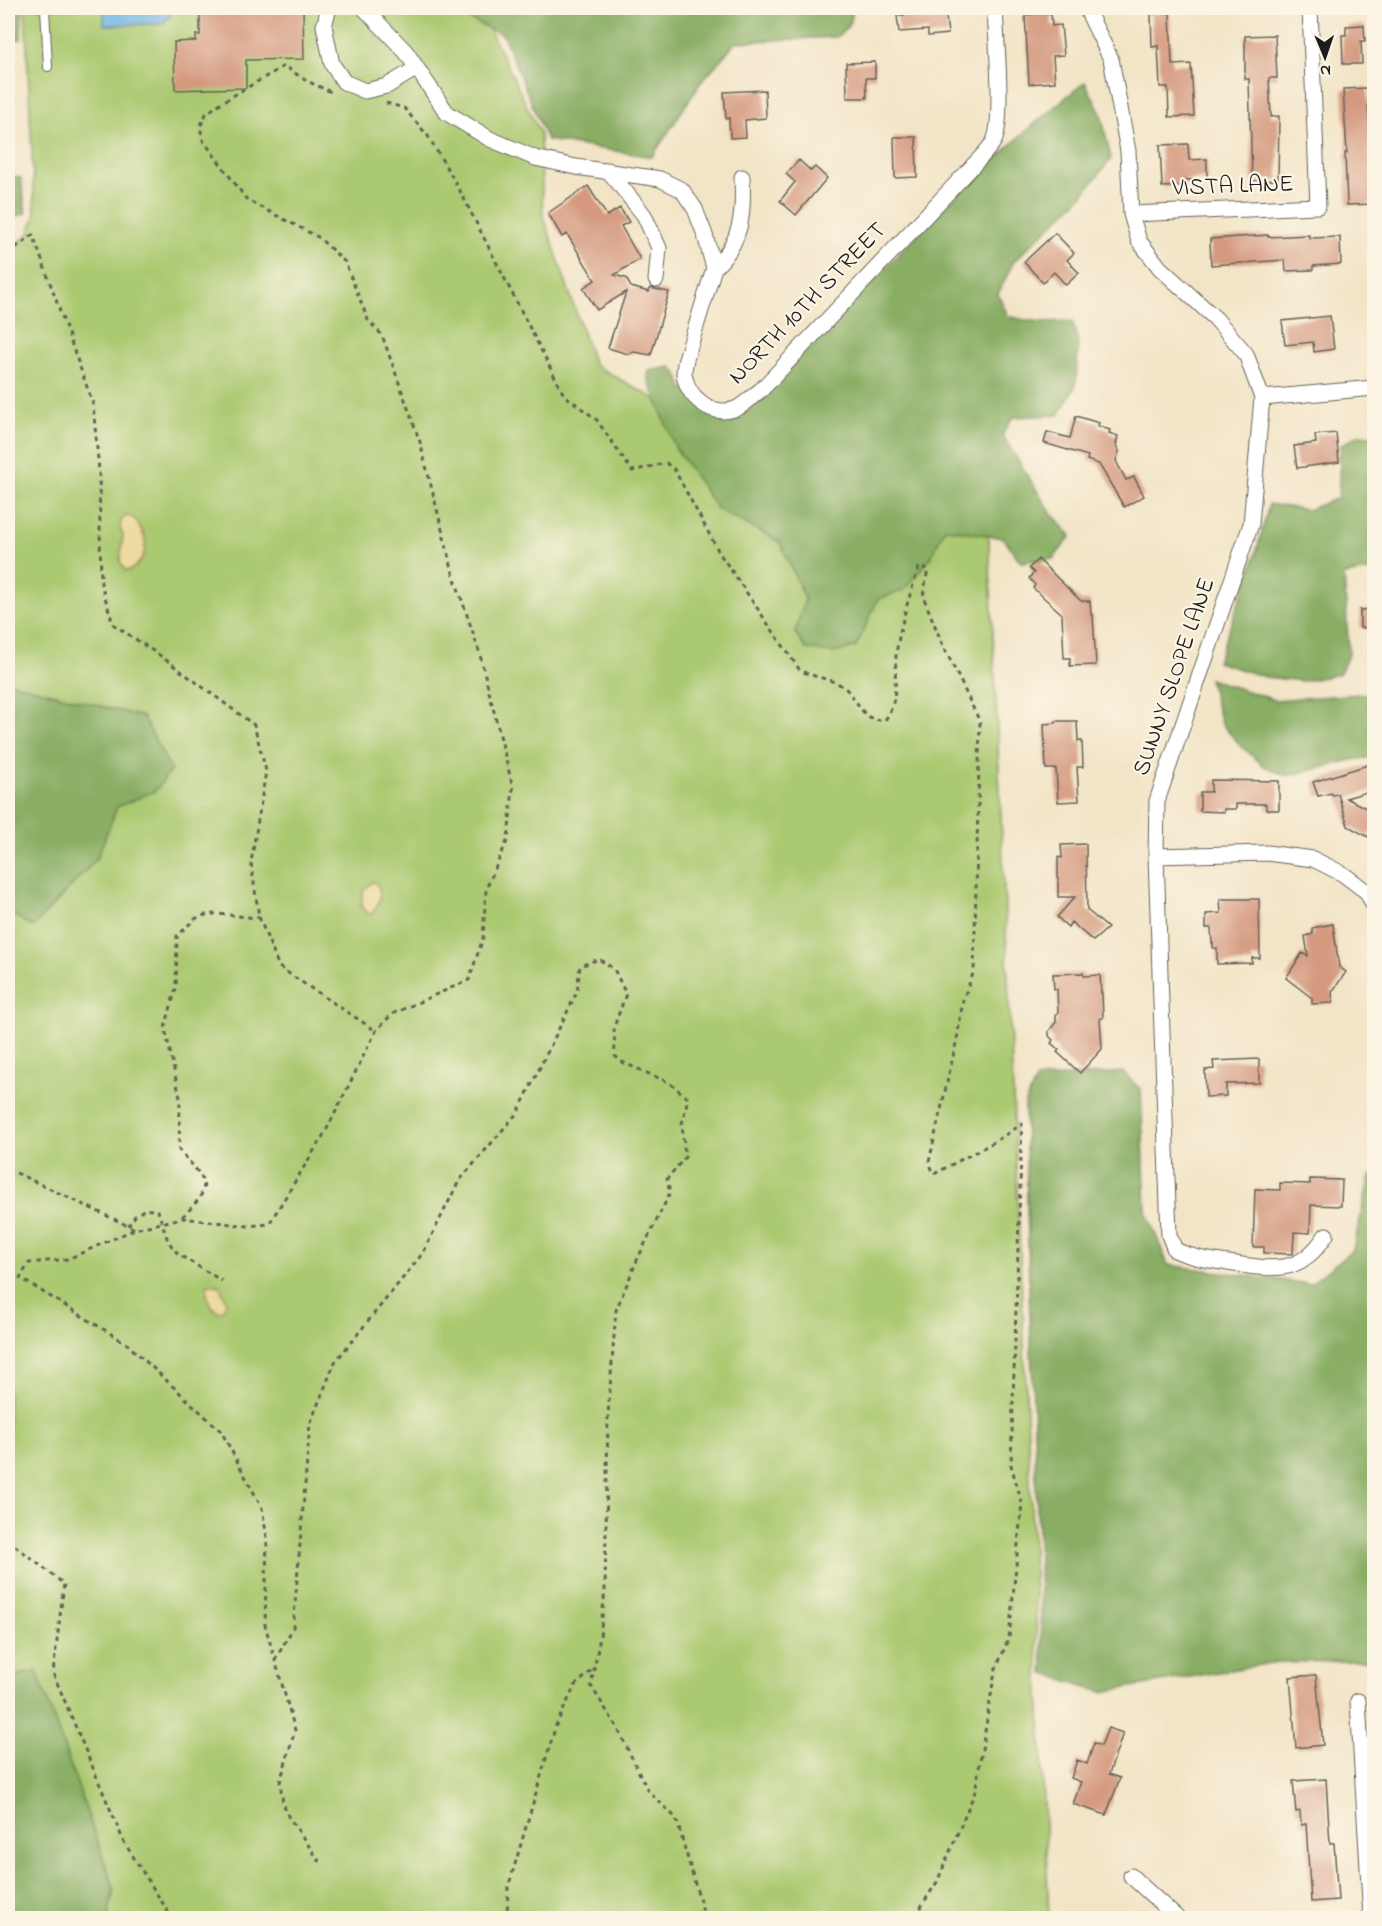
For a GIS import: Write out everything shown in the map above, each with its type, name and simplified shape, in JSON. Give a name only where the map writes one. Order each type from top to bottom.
[{"type":"street","points":[[329,8],[324,26],[332,64],[344,82],[365,91],[387,86],[417,68]]},
{"type":"street","points":[[364,8],[406,52],[447,113],[490,139],[535,158],[576,167],[660,179],[682,190],[694,209],[705,235],[714,268],[724,258],[736,239],[743,207],[742,177]]},
{"type":"street","name":"NORTH 10TH STREET","points":[[714,268],[686,359],[684,374],[695,397],[704,406],[719,410],[735,409],[761,390],[962,178],[994,141],[998,120],[995,8]]},
{"type":"street","name":"SUNNY SLOPE LANE","points":[[1086,8],[1111,59],[1128,151],[1131,214],[1139,241],[1160,268],[1216,319],[1245,354],[1262,398],[1251,524],[1157,801],[1156,856],[1169,1235],[1175,1250],[1190,1257],[1260,1268],[1282,1268],[1296,1264],[1316,1250],[1326,1235]]},
{"type":"street","name":"VISTA LANE","points":[[1131,214],[1318,206],[1310,8]]},
{"type":"street","points":[[608,170],[644,215],[659,248],[656,280]]},
{"type":"street","points":[[1262,398],[1374,388]]},
{"type":"street","points":[[1156,856],[1267,853],[1313,859],[1343,874],[1367,892],[1374,906]]},
{"type":"street","points":[[1358,1701],[1371,1918]]},
{"type":"street","points":[[1131,1876],[1177,1918]]},
{"type":"lane","points":[[45,8],[48,67]]},
{"type":"path","points":[[320,1862],[288,1816],[283,1803],[280,1782],[295,1730],[265,1625],[267,1538],[262,1508],[221,1431],[126,1343],[20,1278],[29,1263],[68,1259],[135,1229],[163,1222],[182,1218],[248,1226],[269,1224],[326,1131],[376,1032],[392,1014],[469,980],[483,938],[486,889],[508,839],[513,788],[479,651],[453,573],[420,442],[382,335],[368,320],[345,262],[318,237],[247,200],[203,140],[200,127],[206,114],[284,66],[330,93],[341,95]]},
{"type":"path","points":[[385,103],[404,108],[428,136],[458,187],[564,394],[596,419],[632,471],[666,463],[674,469],[720,554],[799,669],[807,675],[833,681],[845,688],[866,716],[877,721],[885,720],[892,710],[897,650],[904,609],[919,567],[928,568],[923,596],[941,641],[980,722],[974,971],[963,1000],[957,1039],[929,1162],[934,1174],[996,1141],[1022,1124],[1011,1465],[1022,1503],[1008,1638],[995,1671],[975,1792],[937,1882],[922,1905],[918,1918]]},
{"type":"path","points":[[8,253],[33,235],[93,404],[99,471],[101,584],[113,624],[254,725],[266,771],[251,863],[259,917],[279,967],[376,1032]]},
{"type":"path","points":[[182,1218],[202,1198],[204,1188],[203,1179],[179,1150],[180,1098],[165,1028],[176,988],[177,936],[196,919],[210,914],[259,917]]},
{"type":"path","points":[[275,1660],[293,1628],[310,1424],[335,1362],[423,1253],[459,1181],[518,1112],[577,992],[580,966],[599,959],[614,969],[626,994],[614,1027],[615,1056],[624,1063],[668,1082],[688,1098],[682,1124],[685,1157],[667,1179],[670,1193],[638,1258],[616,1310],[608,1415],[605,1590],[600,1637],[591,1686],[617,1727],[648,1791],[676,1818],[705,1918]]},
{"type":"path","points":[[8,1169],[135,1229]]},
{"type":"path","points":[[128,1226],[145,1209],[158,1211],[168,1240],[178,1254],[222,1281]]},
{"type":"path","points":[[8,1540],[64,1584],[53,1673],[124,1842],[172,1918]]},
{"type":"path","points":[[507,1918],[508,1888],[556,1725],[575,1686],[594,1668]]},
{"type":"green space","points":[[8,8],[22,8],[21,39],[8,40]]},
{"type":"green space","points":[[25,8],[479,8],[540,133],[543,215],[594,365],[697,422],[753,420],[974,198],[1049,1918],[8,1918],[8,249],[28,235],[35,217]]},
{"type":"green space","points":[[446,8],[853,8],[849,25],[836,37],[736,42],[701,82],[652,157],[547,140],[503,35]]},
{"type":"green space","points":[[1085,82],[1101,114],[1111,159],[1080,198],[1014,261],[998,294],[1008,316],[1032,321],[1072,321],[1078,342],[1076,385],[1059,415],[1013,417],[1002,435],[1049,510],[1071,536],[1053,559],[1021,562],[1003,538],[945,528],[931,557],[904,590],[878,599],[856,647],[833,653],[806,649],[795,633],[805,599],[780,542],[717,509],[675,447],[648,379],[649,371],[671,367],[683,387],[721,415],[749,410],[953,199],[1040,119]]},
{"type":"green space","points":[[8,176],[21,178],[26,213],[8,219]]},
{"type":"green space","points":[[1358,435],[1374,436],[1374,570],[1344,575],[1349,654],[1339,674],[1304,681],[1265,677],[1217,662],[1254,561],[1269,504],[1308,510],[1338,498],[1341,445]]},
{"type":"green space","points":[[1209,679],[1275,700],[1374,693],[1374,757],[1287,776],[1264,766],[1241,746],[1221,723]]},
{"type":"green space","points":[[8,682],[143,717],[171,770],[155,791],[117,807],[97,858],[33,927],[8,912]]},
{"type":"green space","points":[[1123,1072],[1141,1090],[1146,1211],[1168,1265],[1310,1284],[1353,1250],[1370,1175],[1374,1175],[1374,1661],[1277,1662],[1102,1692],[1043,1673],[1029,1292],[1025,1103],[1037,1079]]},
{"type":"green space","points":[[37,1671],[114,1888],[108,1918],[8,1918],[8,1681],[12,1677]]},
{"type":"sand","points":[[126,515],[135,519],[144,535],[145,546],[138,564],[126,571],[120,562],[123,535],[120,528],[121,521]]},
{"type":"sand","points":[[372,882],[376,883],[380,895],[372,914],[367,913],[361,906],[363,891]]},
{"type":"sand","points":[[208,1284],[220,1286],[226,1301],[224,1309],[219,1312],[209,1300]]},
{"type":"water","points":[[104,8],[170,8],[170,16],[162,24],[104,25]]},
{"type":"building","points":[[200,8],[303,8],[304,59],[246,60],[246,88],[175,90],[174,42],[196,41],[196,35],[200,35]]},
{"type":"building","points":[[904,8],[932,8],[932,17],[946,16],[948,34],[928,36],[928,30],[899,32],[897,15],[904,15]]},
{"type":"building","points":[[1051,13],[1052,26],[1061,25],[1064,55],[1053,56],[1055,82],[1029,84],[1025,15]]},
{"type":"building","points":[[1170,13],[1172,65],[1191,64],[1194,116],[1169,117],[1168,87],[1160,87],[1158,46],[1152,47],[1151,14]]},
{"type":"building","points":[[1364,25],[1365,41],[1361,41],[1362,64],[1343,64],[1342,35],[1346,35],[1346,26]]},
{"type":"building","points":[[1275,35],[1277,78],[1269,78],[1271,117],[1279,116],[1278,180],[1252,181],[1249,79],[1245,79],[1245,36]]},
{"type":"building","points":[[875,62],[875,78],[866,78],[867,98],[847,98],[846,63]]},
{"type":"building","points":[[1367,88],[1371,152],[1373,152],[1374,204],[1347,205],[1343,89]]},
{"type":"building","points":[[765,90],[766,118],[745,120],[746,137],[730,138],[724,92]]},
{"type":"building","points":[[894,137],[916,137],[917,177],[895,178]]},
{"type":"building","points":[[1188,144],[1189,160],[1207,159],[1207,179],[1186,180],[1186,186],[1162,187],[1160,145]]},
{"type":"building","points":[[799,160],[811,171],[815,167],[827,178],[796,215],[780,201],[795,182],[786,174]]},
{"type":"building","points":[[588,186],[607,216],[620,208],[629,222],[621,226],[640,259],[614,275],[626,278],[631,287],[649,292],[650,288],[669,292],[651,355],[634,352],[628,354],[608,348],[626,292],[597,310],[583,288],[595,280],[567,234],[562,237],[548,213]]},
{"type":"building","points":[[1055,233],[1074,253],[1067,260],[1079,273],[1066,285],[1054,272],[1043,283],[1024,262]]},
{"type":"building","points":[[1268,235],[1268,237],[1309,235],[1309,238],[1340,237],[1341,264],[1313,266],[1313,270],[1286,271],[1285,260],[1211,265],[1210,239]]},
{"type":"building","points":[[1330,316],[1334,349],[1314,352],[1313,342],[1285,345],[1282,321]]},
{"type":"building","points":[[1076,416],[1099,423],[1098,426],[1118,436],[1116,445],[1119,451],[1116,461],[1126,480],[1134,477],[1144,496],[1124,507],[1099,464],[1087,460],[1088,456],[1044,443],[1047,432],[1070,438]]},
{"type":"building","points":[[1336,433],[1339,462],[1297,468],[1294,446],[1316,443],[1315,435]]},
{"type":"building","points":[[1038,559],[1081,601],[1090,601],[1096,665],[1070,666],[1070,658],[1064,658],[1062,614],[1033,588],[1035,585],[1029,578],[1034,573],[1029,568]]},
{"type":"building","points":[[1374,609],[1374,628],[1360,628],[1360,610]]},
{"type":"building","points":[[1056,721],[1077,721],[1078,741],[1082,741],[1083,767],[1077,767],[1079,801],[1058,802],[1056,769],[1046,769],[1044,724],[1056,723]]},
{"type":"building","points":[[1374,763],[1374,790],[1346,798],[1374,812],[1374,825],[1368,837],[1348,826],[1338,794],[1318,796],[1313,782]]},
{"type":"building","points":[[1211,780],[1279,781],[1279,810],[1266,810],[1266,804],[1236,804],[1236,809],[1224,809],[1224,812],[1200,811],[1200,792],[1211,792]]},
{"type":"building","points":[[1086,844],[1087,910],[1108,928],[1093,941],[1071,922],[1068,927],[1057,917],[1075,897],[1058,897],[1058,857],[1062,858],[1061,845]]},
{"type":"building","points":[[1220,899],[1259,899],[1260,958],[1252,958],[1252,963],[1217,964],[1217,948],[1213,948],[1211,928],[1206,928],[1206,914],[1221,913]]},
{"type":"building","points":[[1333,924],[1339,967],[1346,972],[1332,992],[1333,1003],[1312,1004],[1312,998],[1286,978],[1302,953],[1308,956],[1305,936],[1313,934],[1312,928]]},
{"type":"building","points":[[1083,973],[1084,976],[1100,975],[1103,1018],[1100,1018],[1102,1049],[1080,1073],[1057,1052],[1059,1050],[1051,1043],[1053,1040],[1049,1036],[1049,1031],[1056,1022],[1058,1013],[1057,989],[1054,989],[1053,974]]},
{"type":"building","points":[[1259,1059],[1259,1083],[1226,1084],[1226,1096],[1206,1097],[1205,1070],[1214,1069],[1213,1061]]},
{"type":"building","points":[[1310,1179],[1342,1180],[1341,1206],[1311,1205],[1310,1233],[1294,1232],[1293,1254],[1264,1253],[1264,1247],[1253,1247],[1255,1189],[1280,1190],[1280,1183],[1310,1184]]},
{"type":"building","points":[[1316,1675],[1323,1745],[1296,1748],[1290,1677]]},
{"type":"building","points":[[1108,1728],[1123,1733],[1109,1774],[1120,1778],[1106,1815],[1073,1804],[1081,1782],[1071,1778],[1077,1760],[1087,1764],[1094,1743],[1101,1746]]},
{"type":"building","points":[[1326,1779],[1330,1843],[1334,1843],[1338,1900],[1311,1902],[1306,1824],[1301,1825],[1300,1811],[1296,1812],[1293,1781]]}]
